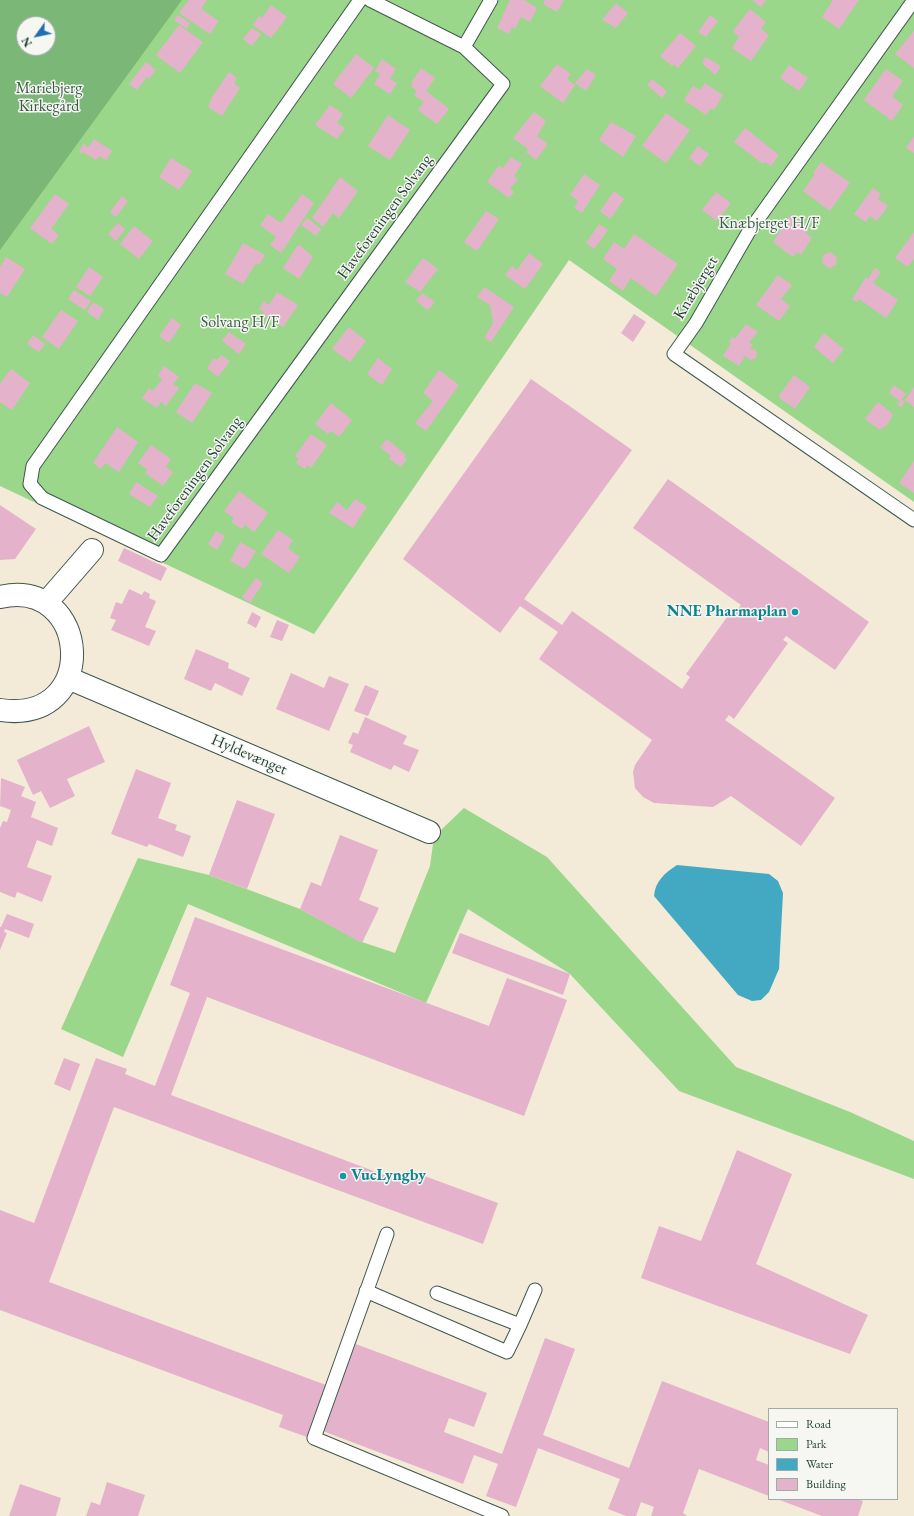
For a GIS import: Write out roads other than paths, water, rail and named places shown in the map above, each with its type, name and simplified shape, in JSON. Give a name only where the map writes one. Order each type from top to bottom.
[{"type":"street","points":[[46,603],[92,550]]},
{"type":"street","points":[[0,596],[11,594],[29,596],[46,603],[62,617],[71,637],[74,658],[68,678],[56,696],[38,708],[17,712],[0,710]]},
{"type":"street","name":"Hyldevænget","points":[[68,678],[429,832]]},
{"type":"lane","name":"Haveforeningen Solvang","points":[[360,0],[33,466],[30,484],[42,498],[161,555],[503,84],[464,47],[370,0]]},
{"type":"lane","points":[[464,47],[491,0]]},
{"type":"lane","name":"Knæbjerget","points":[[914,0],[748,233],[696,323],[674,354],[914,520]]},
{"type":"lane","points":[[387,1234],[314,1438],[502,1516]]},
{"type":"lane","points":[[366,1291],[507,1352],[535,1290]]},
{"type":"lane","points":[[437,1293],[520,1325]]},
{"type":"water","points":[[677,865],[769,874],[778,881],[783,893],[779,969],[769,992],[761,1000],[752,1001],[738,995],[654,896],[656,886],[661,878]]},
{"type":"place","name":"NNE Pharmaplan","points":[[795,612]]},
{"type":"place","name":"VucLyngby","points":[[343,1176]]},
{"type":"park label","name":"Mariebjerg Kirkegård","points":[[49,98]]},
{"type":"park label","name":"Knæbjerget H/F","points":[[769,224]]},
{"type":"park label","name":"Solvang H/F","points":[[240,323]]}]
